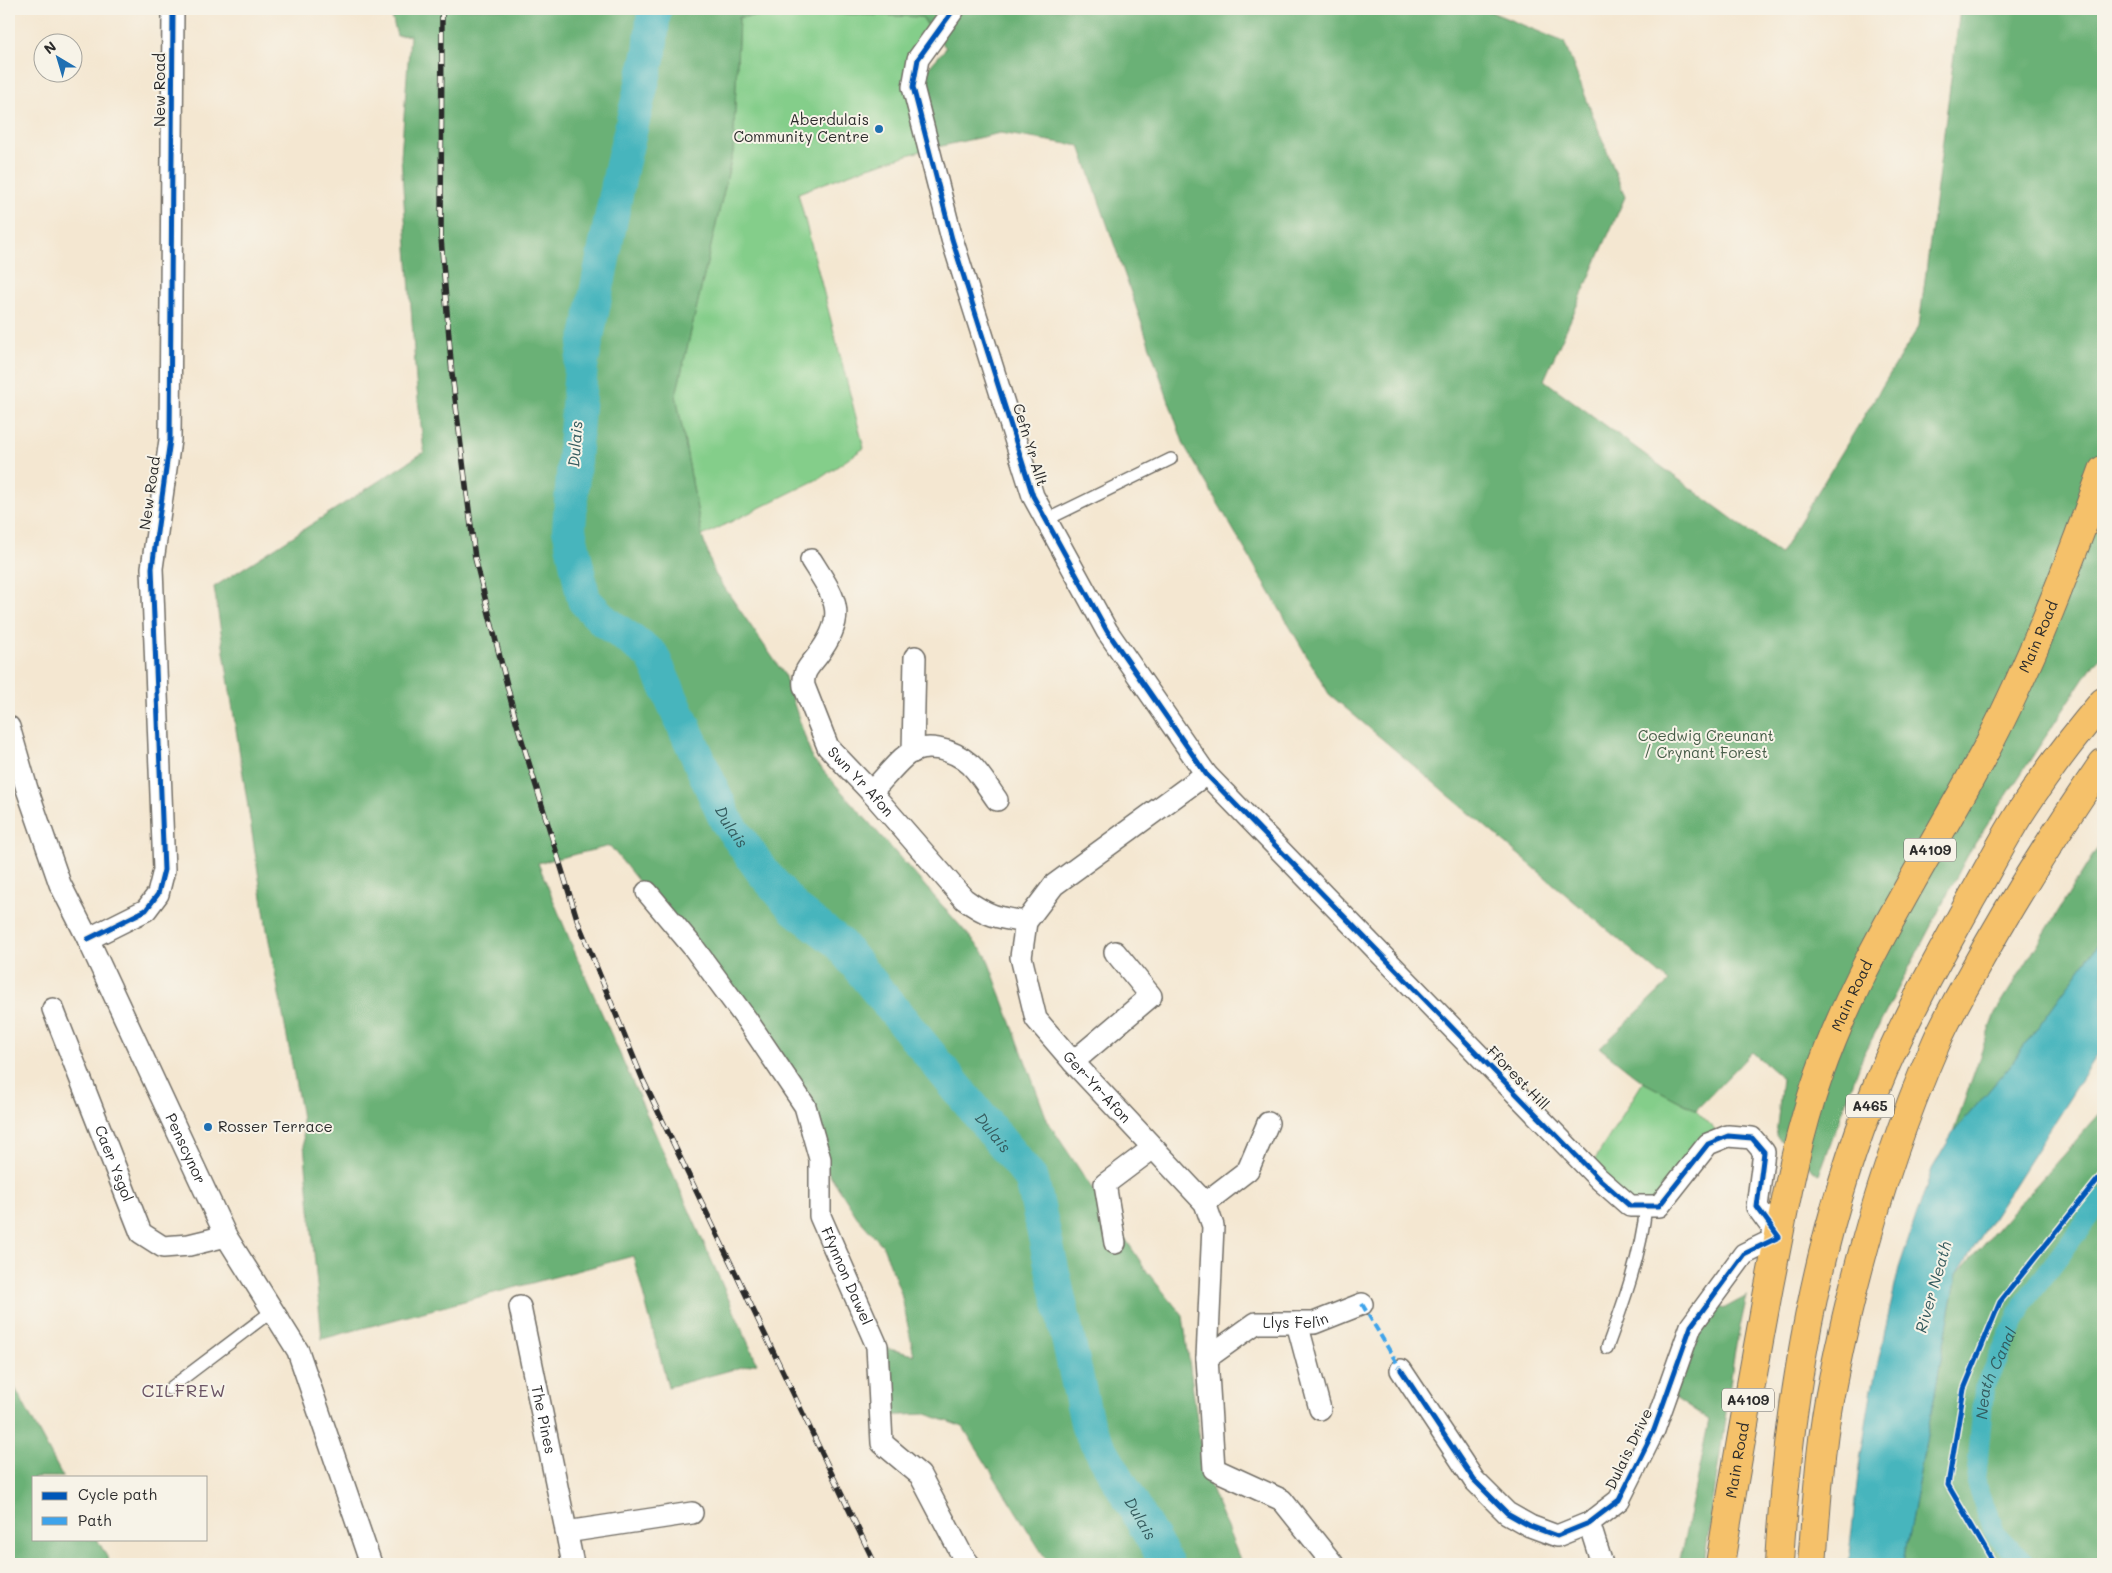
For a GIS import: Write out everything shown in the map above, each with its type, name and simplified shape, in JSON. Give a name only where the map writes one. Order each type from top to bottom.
[{"type":"main road","name":"Main Road","points":[[1720,1564],[1742,1430],[1779,1237],[1796,1154],[1819,1076],[1856,986],[1987,746],[2027,666],[2063,583],[2103,470]]},
{"type":"main road","name":"A465","points":[[1779,1564],[1782,1510],[1792,1425],[1809,1313],[1826,1237],[1848,1163],[1877,1085],[1927,978],[2023,808],[2081,727],[2103,702]]},
{"type":"main road","name":"A465","points":[[1812,1564],[1823,1440],[1832,1380],[1876,1205],[1900,1133],[1936,1041],[1999,923],[2058,828],[2103,763]]},
{"type":"street","name":"New Road","points":[[88,939],[146,910],[158,894],[164,870],[152,568],[170,440],[173,9]]},
{"type":"street","name":"Cefn Yr Allt","points":[[954,9],[918,59],[913,87],[952,239],[1034,496],[1107,631],[1206,774]]},
{"type":"street","name":"Swn Yr Afon","points":[[811,560],[834,596],[836,610],[835,623],[829,638],[808,666],[803,678],[804,686],[828,747],[871,792],[964,899],[981,911],[996,917],[1026,922]]},
{"type":"street","points":[[913,752],[914,657]]},
{"type":"street","name":"Penscynor","points":[[9,727],[27,789],[60,884],[88,939],[226,1236],[298,1350],[371,1564]]},
{"type":"street","points":[[871,792],[905,756],[923,748],[936,748],[950,752],[973,767],[997,800]]},
{"type":"street","name":"Ger-Yr-Afon","points":[[1206,774],[1054,885],[1026,922],[1021,957],[1036,1019],[1073,1062],[1205,1203],[1213,1226],[1207,1358],[1214,1469],[1282,1500],[1333,1564]]},
{"type":"street","name":"Fforest Hill","points":[[1206,774],[1598,1178],[1630,1206],[1646,1206]]},
{"type":"street","name":"Ffynnon Dawel","points":[[647,892],[706,964],[805,1106],[820,1159],[820,1216],[877,1346],[882,1442],[920,1475],[962,1555],[969,1564]]},
{"type":"street","points":[[1073,1062],[1151,996],[1115,952]]},
{"type":"street","name":"Caer Ysgol","points":[[53,1009],[141,1233],[163,1247],[189,1245],[226,1236]]},
{"type":"street","points":[[1205,1203],[1248,1170],[1268,1123]]},
{"type":"street","points":[[1646,1206],[1659,1206],[1708,1144],[1728,1136],[1752,1138],[1764,1152],[1757,1207],[1779,1237]]},
{"type":"street","points":[[1115,1242],[1105,1184],[1153,1148]]},
{"type":"street","name":"Dulais Drive","points":[[1402,1370],[1474,1480],[1507,1513],[1530,1526],[1557,1536],[1589,1523],[1619,1500],[1654,1430],[1691,1326],[1744,1254],[1779,1237]]},
{"type":"street","name":"Llys Felin","points":[[1207,1358],[1256,1323],[1314,1323],[1362,1304]]},
{"type":"street","name":"The Pines","points":[[520,1307],[573,1564]]},
{"type":"street","points":[[1297,1323],[1320,1409]]},
{"type":"street","points":[[566,1532],[692,1513]]},
{"type":"street","points":[[1589,1523],[1602,1564]]},
{"type":"lane","points":[[1046,520],[1102,491],[1171,459]]},
{"type":"lane","points":[[1607,1348],[1626,1297],[1644,1227],[1646,1206]]},
{"type":"lane","points":[[169,1389],[272,1311]]},
{"type":"green space","name":"Coedwig Creunant / Crynant Forest","points":[[390,9],[1484,9],[1564,42],[1625,197],[1544,380],[1780,554],[1919,326],[1960,9],[2103,9],[2103,655],[2093,665],[1970,851],[1863,1056],[1819,1175],[1776,1136],[1782,1078],[1752,1052],[1696,1110],[1643,1082],[1600,1048],[1669,982],[1329,694],[1184,445],[1080,146],[1000,133],[933,148],[918,90],[930,66],[946,48],[922,17],[814,13],[739,17],[733,152],[676,395],[702,536],[715,574],[784,674],[812,758],[986,955],[1048,1122],[1148,1273],[1183,1316],[1204,1471],[1239,1557],[1244,1564],[1049,1564],[963,1427],[926,1414],[881,1416],[877,1346],[914,1355],[901,1293],[883,1246],[857,1217],[820,1159],[805,1106],[647,892],[610,846],[538,863],[576,955],[757,1363],[668,1387],[633,1256],[322,1339],[301,1112],[267,930],[214,587],[424,452],[416,381],[401,157],[410,35],[397,36]]},
{"type":"green space","points":[[814,13],[922,17],[929,28],[914,53],[924,150],[865,168],[798,193],[864,448],[822,477],[702,536],[676,395],[733,152],[739,17]]},
{"type":"green space","points":[[2103,839],[2103,937],[2009,1067],[1953,1133],[1995,1013]]},
{"type":"green space","points":[[1643,1082],[1696,1110],[1715,1129],[1708,1144],[1659,1206],[1630,1206],[1589,1169]]},
{"type":"green space","points":[[2103,1110],[2103,1564],[1903,1564],[1957,1274]]},
{"type":"green space","points":[[1747,1296],[1735,1350],[1704,1564],[1679,1564],[1709,1420],[1669,1393],[1714,1300],[1723,1309]]},
{"type":"green space","points":[[9,1377],[62,1476],[32,1476],[32,1540],[98,1540],[111,1564],[9,1564]]},
{"type":"water","name":"River Neath","points":[[2103,937],[2103,1046],[1957,1274],[1903,1564],[1848,1564],[1859,1466],[1872,1389],[1899,1268],[1932,1169],[1953,1133],[2009,1067]]},
{"type":"waterway","name":"Dulais","points":[[654,9],[650,51],[622,165],[581,367],[569,529],[584,600],[604,621],[652,655],[726,820],[762,871],[795,909],[838,942],[1032,1180],[1088,1427],[1167,1564]]},
{"type":"waterway","name":"Neath Canal","points":[[2025,1564],[1994,1532],[1976,1483],[1984,1389],[2023,1304],[2103,1198]]},
{"type":"railway","points":[[442,9],[441,238],[452,374],[475,558],[516,721],[578,922],[643,1080],[875,1564]]},
{"type":"marked path","points":[[1362,1304],[1401,1370]]},
{"type":"cycle path","points":[[88,939],[146,910],[158,894],[164,870],[152,568],[170,440],[173,9]]},
{"type":"cycle path","points":[[954,9],[918,59],[913,87],[952,239],[1033,496],[1107,631],[1206,774],[1598,1178],[1630,1206],[1659,1206],[1708,1144],[1728,1136],[1752,1138],[1764,1152],[1757,1207],[1779,1237],[1744,1254],[1691,1326],[1654,1430],[1619,1500],[1589,1523],[1557,1536],[1530,1526],[1507,1513],[1474,1480],[1401,1370]]},
{"type":"cycle path","points":[[1994,1564],[1948,1485],[1964,1389],[2000,1302],[2103,1173]]},
{"type":"place","name":"Aberdulais Community Centre","points":[[879,129]]},
{"type":"place","name":"Rosser Terrace","points":[[208,1127]]},
{"type":"district","name":"CILFREW","points":[[184,1391]]}]
